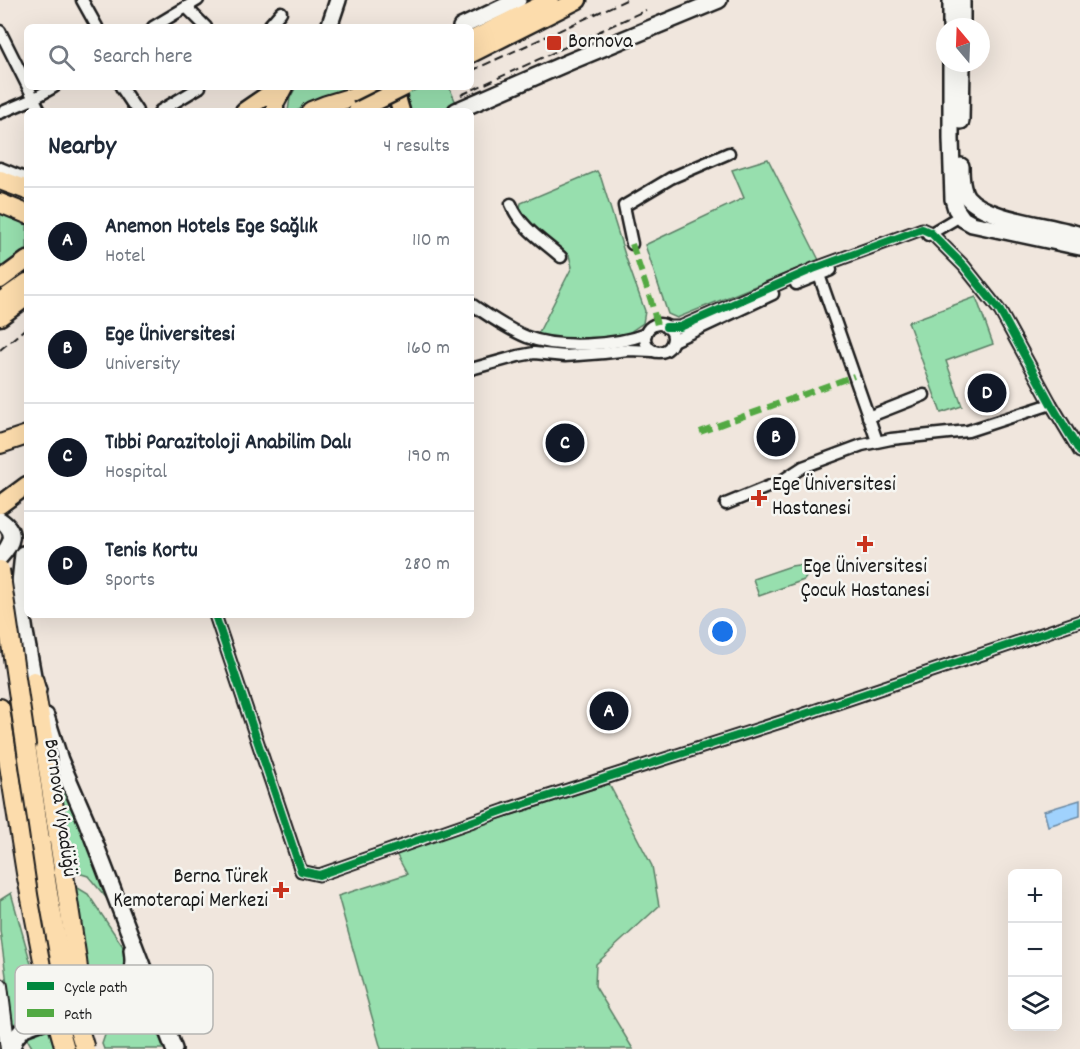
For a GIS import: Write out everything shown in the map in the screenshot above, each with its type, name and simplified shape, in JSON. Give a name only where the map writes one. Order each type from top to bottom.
[{"type":"highway","points":[[318,108],[371,90]]},
{"type":"highway","points":[[0,180],[24,189]]},
{"type":"highway","points":[[0,203],[24,213]]},
{"type":"highway","points":[[0,442],[24,435]]},
{"type":"highway","points":[[0,457],[24,449]]},
{"type":"highway","name":"Bornova Viyadüğü","points":[[0,570],[61,965]]},
{"type":"highway","points":[[34,681],[78,965]]},
{"type":"highway","name":"Bornova Viyadüğü","points":[[0,708],[26,873],[44,965]]},
{"type":"highway","points":[[0,789],[15,866],[42,965]]},
{"type":"highway","name":"Bornova Viyadüğü","points":[[61,1034],[65,1049]]},
{"type":"highway","name":"Bornova Viyadüğü","points":[[81,1034],[86,1049]]},
{"type":"highway","points":[[84,1034],[86,1049]]},
{"type":"main road","points":[[331,24],[338,0]]},
{"type":"main road","points":[[474,38],[550,0]]},
{"type":"main road","points":[[474,52],[578,0]]},
{"type":"main road","points":[[463,108],[719,0]]},
{"type":"main road","points":[[951,0],[951,18]]},
{"type":"main road","points":[[962,0],[962,18]]},
{"type":"main road","points":[[467,24],[513,1]]},
{"type":"main road","points":[[951,72],[953,199],[961,216]]},
{"type":"main road","points":[[962,72],[962,179],[965,195],[988,211],[1080,235]]},
{"type":"main road","points":[[248,108],[275,90]]},
{"type":"main road","points":[[275,108],[282,90]]},
{"type":"main road","points":[[336,108],[372,90]]},
{"type":"main road","points":[[395,90],[400,108]]},
{"type":"main road","points":[[363,108],[399,90]]},
{"type":"main road","points":[[961,216],[975,204]]},
{"type":"main road","points":[[961,216],[1080,247]]},
{"type":"main road","points":[[0,280],[24,262]]},
{"type":"main road","points":[[0,301],[24,289]]},
{"type":"main road","points":[[0,317],[24,290]]},
{"type":"main road","points":[[0,505],[24,488]]},
{"type":"main road","points":[[0,520],[8,527],[11,534],[11,540],[0,557]]},
{"type":"main road","points":[[0,591],[24,552]]},
{"type":"main road","points":[[24,558],[20,592],[24,617]]},
{"type":"main road","points":[[24,618],[34,681],[60,760],[86,819],[142,965]]},
{"type":"main road","points":[[128,929],[133,965]]},
{"type":"main road","points":[[10,1049],[18,1034]]},
{"type":"main road","points":[[168,1034],[174,1049]]},
{"type":"street","points":[[82,0],[95,24]]},
{"type":"street","points":[[174,0],[202,24]]},
{"type":"street","points":[[158,24],[198,0]]},
{"type":"street","points":[[271,24],[281,12]]},
{"type":"street","points":[[0,31],[24,80]]},
{"type":"street","points":[[29,90],[38,108]]},
{"type":"street","points":[[0,113],[49,90]]},
{"type":"street","points":[[123,90],[135,108]]},
{"type":"street","points":[[165,108],[192,90]]},
{"type":"street","points":[[632,244],[624,206],[671,178],[729,153]]},
{"type":"street","points":[[0,168],[24,178]]},
{"type":"street","points":[[511,204],[524,226],[561,257]]},
{"type":"street","points":[[474,368],[534,353],[565,356],[628,350],[662,352],[673,341],[785,288],[932,233],[961,216]]},
{"type":"street","points":[[474,306],[526,337],[551,344],[617,342],[646,334],[654,326],[680,327],[813,269],[922,229],[932,233],[964,266],[1000,311],[1080,452]]},
{"type":"street","points":[[819,275],[877,441]]},
{"type":"street","points":[[666,327],[671,331],[673,341]]},
{"type":"street","points":[[646,334],[648,346],[654,351]]},
{"type":"street","points":[[868,417],[924,395]]},
{"type":"street","points":[[726,504],[780,482],[803,466],[877,441],[968,431],[1051,404]]},
{"type":"street","points":[[216,618],[301,871],[319,875],[505,810],[790,719],[1080,621]]},
{"type":"street","points":[[0,986],[10,1049]]},
{"type":"green space","points":[[294,90],[343,90],[303,108],[288,108]]},
{"type":"green space","points":[[415,90],[450,90],[457,105],[450,108],[406,108],[404,95]]},
{"type":"green space","points":[[768,159],[819,260],[677,318],[668,314],[645,245],[744,198],[732,170]]},
{"type":"green space","points":[[597,171],[645,311],[643,323],[624,336],[566,341],[538,334],[572,267],[569,255],[531,226],[520,208],[521,203]]},
{"type":"green space","points":[[0,210],[24,218],[24,255],[0,272]]},
{"type":"green space","points":[[976,297],[993,344],[946,361],[962,406],[941,413],[908,322]]},
{"type":"green space","points":[[798,565],[803,566],[806,570],[807,576],[804,580],[759,596],[753,579]]},
{"type":"green space","points":[[50,752],[109,901],[88,876],[68,870]]},
{"type":"green space","points":[[609,784],[652,866],[659,906],[596,964],[595,986],[633,1049],[381,1049],[338,896],[407,874],[395,852]]},
{"type":"green space","points":[[73,885],[88,894],[126,951],[124,965],[86,965]]},
{"type":"green space","points":[[11,893],[31,965],[15,965],[14,1025],[0,930],[0,900]]},
{"type":"green space","points":[[30,1034],[50,1034],[55,1049],[33,1049],[26,1037]]},
{"type":"green space","points":[[105,1034],[158,1034],[164,1049],[104,1049],[102,1044]]},
{"type":"water","points":[[1080,800],[1080,816],[1048,826],[1044,811]]},
{"type":"railway","points":[[474,70],[626,0]]},
{"type":"railway","points":[[474,89],[646,10]]},
{"type":"railway","points":[[461,95],[472,90]]},
{"type":"railway","points":[[0,350],[24,330]]},
{"type":"marked path","points":[[632,244],[657,325]]},
{"type":"marked path","points":[[700,432],[854,376]]},
{"type":"cycle path","points":[[666,327],[680,327],[813,269],[922,229],[931,233],[964,266],[1000,311],[1080,452]]},
{"type":"cycle path","points":[[216,618],[301,871],[319,875],[505,810],[790,719],[1080,621]]},
{"type":"place","name":"Bornova","points":[[554,43]]},
{"type":"place","name":"Tenis Kortu","points":[[987,393]]},
{"type":"place","name":"Ege Üniversitesi","points":[[776,437]]},
{"type":"place","name":"Tıbbi Parazitoloji Anabilim Dalı","points":[[565,443]]},
{"type":"place","name":"Ege Üniversitesi Hastanesi","points":[[759,498]]},
{"type":"place","name":"Ege Üniversitesi Çocuk Hastanesi","points":[[865,544]]},
{"type":"place","name":"Anemon Hotels Ege Sağlık","points":[[609,711]]},
{"type":"place","name":"Berna Türek Kemoterapi Merkezi","points":[[281,890]]}]
